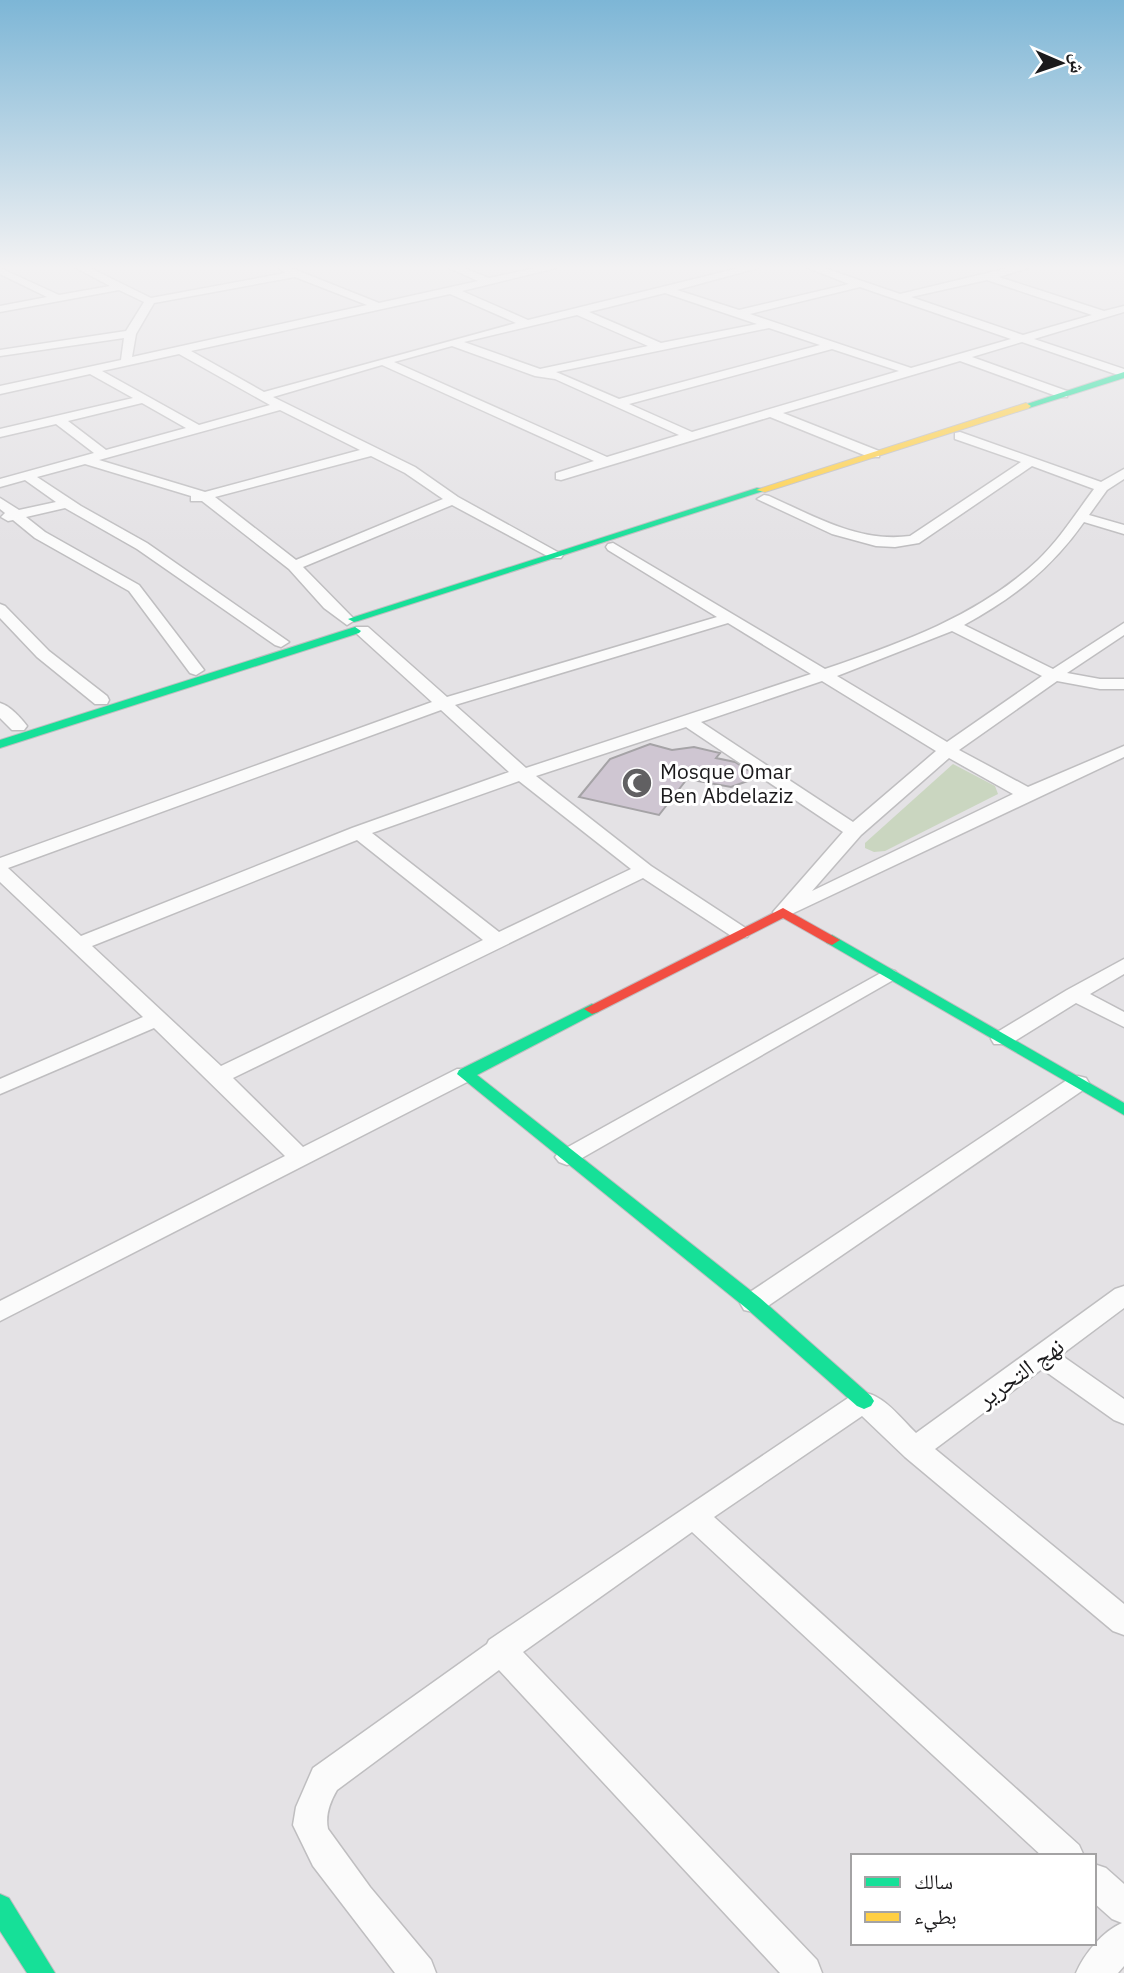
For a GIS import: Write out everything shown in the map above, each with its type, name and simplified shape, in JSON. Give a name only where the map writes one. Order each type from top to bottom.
[{"type":"main road","points":[[0,744],[556,555],[1124,374]]},
{"type":"main road","points":[[0,732],[281,642],[354,625],[613,547],[1124,383]]},
{"type":"main road","points":[[864,1401],[752,1303],[466,1074],[783,912],[1124,1110]]},
{"type":"main road","points":[[0,1907],[42,1973]]},
{"type":"street","points":[[0,390],[135,360]]},
{"type":"street","points":[[200,360],[266,395],[281,406],[410,470],[453,500],[556,555]]},
{"type":"street","points":[[266,395],[385,360]]},
{"type":"street","points":[[503,360],[539,373],[558,376],[621,402],[691,436]]},
{"type":"street","points":[[539,373],[599,360]]},
{"type":"street","points":[[621,402],[777,360]]},
{"type":"street","points":[[877,360],[912,372]]},
{"type":"street","points":[[561,476],[950,360]]},
{"type":"street","points":[[969,360],[1063,394]]},
{"type":"street","points":[[1084,360],[1124,374]]},
{"type":"street","points":[[382,361],[606,461]]},
{"type":"street","points":[[92,370],[197,429]]},
{"type":"street","points":[[0,433],[144,399]]},
{"type":"street","points":[[0,483],[281,406]]},
{"type":"street","points":[[769,412],[874,454]]},
{"type":"street","points":[[58,419],[105,455]]},
{"type":"street","points":[[960,436],[1102,487]]},
{"type":"street","points":[[179,503],[373,451]]},
{"type":"street","points":[[86,460],[205,496],[294,566],[329,605],[522,774],[644,870],[740,933]]},
{"type":"street","points":[[764,499],[864,540],[902,543],[914,540],[1030,462]]},
{"type":"street","points":[[78,945],[359,832],[503,779],[554,766],[888,653],[952,625],[1002,598],[1044,562],[1102,487],[1124,473]]},
{"type":"street","points":[[27,476],[67,503],[142,546],[281,642]]},
{"type":"street","points":[[294,566],[453,500]]},
{"type":"street","points":[[0,502],[40,535],[134,588],[196,670]]},
{"type":"street","points":[[0,519],[67,503]]},
{"type":"street","points":[[1081,517],[1124,530]]},
{"type":"street","points":[[613,547],[949,751],[1027,794]]},
{"type":"street","points":[[0,609],[43,654],[101,700]]},
{"type":"street","points":[[0,865],[444,703],[729,618]]},
{"type":"street","points":[[952,625],[1054,676],[1090,686],[1124,684]]},
{"type":"street","points":[[783,912],[854,831],[949,751],[1124,628]]},
{"type":"street","points":[[0,708],[18,726]]},
{"type":"street","points":[[688,721],[854,831]]},
{"type":"street","points":[[783,912],[1027,794],[1124,751]]},
{"type":"street","points":[[359,832],[496,940]]},
{"type":"street","points":[[0,870],[159,1018],[301,1159]]},
{"type":"street","points":[[218,1076],[644,870]]},
{"type":"street","points":[[1002,1039],[1124,965]]},
{"type":"street","points":[[567,1157],[888,975]]},
{"type":"street","points":[[1074,994],[1124,1021]]},
{"type":"street","points":[[0,1087],[159,1018]]},
{"type":"street","points":[[0,1312],[466,1074]]},
{"type":"street","points":[[752,1303],[1078,1083]]},
{"type":"street","name":"نهج التحرير","points":[[915,1449],[1124,1295]]},
{"type":"street","points":[[1042,1356],[1124,1413]]},
{"type":"street","points":[[418,1973],[321,1851],[310,1826],[316,1797],[325,1779],[500,1649],[864,1401],[915,1449],[1124,1622]]},
{"type":"street","points":[[693,1515],[1065,1854]]},
{"type":"street","points":[[500,1649],[804,1973]]},
{"type":"street","points":[[1096,1882],[1124,1907]]},
{"type":"street","points":[[1094,1973],[1124,1940]]},
{"type":"green space","points":[[953,764],[995,786],[998,794],[885,851],[874,852],[865,848],[865,843]]},
{"type":"building","name":"Mosque Omar Ben Abdelaziz","points":[[650,744],[672,750],[694,747],[720,753],[716,758],[735,762],[759,777],[731,787],[687,779],[659,815],[579,797],[610,759]]},
{"type":"traffic: fast","points":[[1026,406],[1124,375]]},
{"type":"traffic: fast","points":[[354,619],[761,490]]},
{"type":"traffic: fast","points":[[0,744],[355,631]]},
{"type":"traffic: fast","points":[[832,940],[1124,1110]]},
{"type":"traffic: fast","points":[[592,1009],[465,1074],[753,1303],[864,1401]]},
{"type":"traffic: fast","points":[[0,1907],[42,1973]]},
{"type":"traffic: slow","points":[[761,490],[1026,406]]},
{"type":"traffic: jam","points":[[592,1009],[783,912],[832,940]]},
{"type":"place","name":"Mosque Omar Ben Abdelaziz","points":[[637,783]]}]
